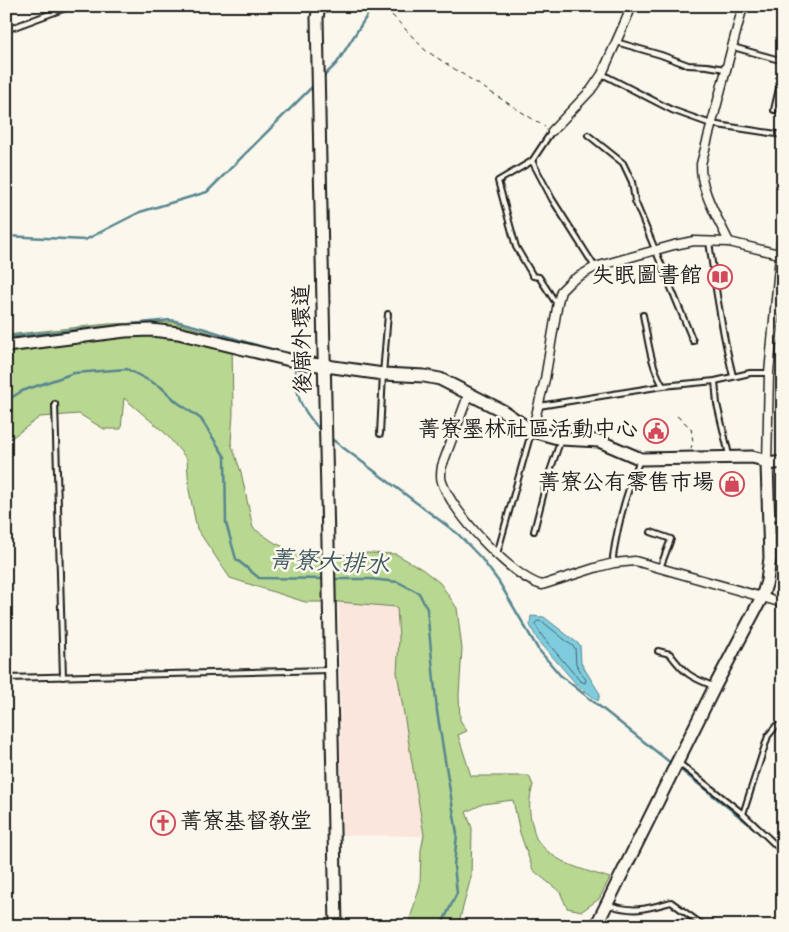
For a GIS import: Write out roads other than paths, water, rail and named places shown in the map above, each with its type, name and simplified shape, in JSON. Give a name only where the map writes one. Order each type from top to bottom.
[{"type":"street","name":"後廍外環道","points":[[319,6],[317,18],[336,926]]},
{"type":"street","points":[[552,131],[591,90],[602,74],[632,6]]},
{"type":"street","points":[[729,242],[709,202],[700,176],[701,164],[725,69],[733,47],[743,6]]},
{"type":"street","points":[[596,926],[715,686],[762,597],[767,581],[770,558],[768,517],[769,373],[782,254],[783,224]]},
{"type":"street","points":[[532,431],[548,365],[558,302],[561,291],[571,281],[595,268],[655,250],[694,241],[729,242],[782,254]]},
{"type":"street","points":[[6,346],[125,331],[152,330],[178,333],[325,367],[440,379],[503,411],[532,431],[561,439],[599,441],[641,459],[690,459],[729,456],[752,457],[768,464],[783,462]]},
{"type":"street","points":[[469,393],[442,466],[441,479],[446,491],[465,520],[496,554],[533,582],[542,585],[614,563],[635,561],[783,603]]},
{"type":"lane","points":[[6,30],[71,6]]},
{"type":"lane","points":[[616,42],[661,54],[688,65],[725,69]]},
{"type":"lane","points":[[733,47],[783,61]]},
{"type":"lane","points":[[774,110],[783,70]]},
{"type":"lane","points":[[602,74],[672,110],[712,124],[783,135]]},
{"type":"lane","points":[[552,131],[532,161],[498,181],[516,247],[532,276],[540,277],[554,300],[558,302]]},
{"type":"lane","points":[[588,135],[623,163],[632,182],[635,201],[693,342]]},
{"type":"lane","points":[[532,161],[552,199],[595,268]]},
{"type":"lane","points":[[709,240],[715,284],[733,376]]},
{"type":"lane","points":[[380,434],[388,314]]},
{"type":"lane","points":[[643,315],[649,350],[656,375],[663,386]]},
{"type":"lane","points":[[538,406],[663,386],[715,381],[750,373],[769,373]]},
{"type":"lane","points":[[715,381],[717,404],[729,456]]},
{"type":"lane","points":[[55,404],[63,677]]},
{"type":"lane","points":[[496,554],[532,431]]},
{"type":"lane","points":[[534,531],[547,480],[561,439]]},
{"type":"lane","points":[[614,563],[612,557],[620,515],[630,482],[641,459]]},
{"type":"lane","points":[[768,517],[783,518]]},
{"type":"lane","points":[[651,532],[671,539],[660,568]]},
{"type":"lane","points":[[658,652],[670,654],[682,670],[695,679],[715,686]]},
{"type":"lane","points":[[6,678],[331,670]]},
{"type":"lane","points":[[743,814],[768,736],[776,726],[783,727]]},
{"type":"lane","points":[[678,762],[743,814],[783,852]]},
{"type":"lane","points":[[607,905],[640,911],[671,902],[704,926]]},
{"type":"water","points":[[531,616],[544,617],[580,645],[581,663],[600,694],[598,701],[577,685],[537,639],[530,625]]},
{"type":"waterway","points":[[322,78],[337,63],[373,6]]},
{"type":"waterway","points":[[6,236],[85,240],[140,212],[207,192],[314,85]]},
{"type":"waterway","points":[[6,337],[170,320],[186,323],[262,347],[293,354]]},
{"type":"waterway","name":"菁寮大排水","points":[[6,401],[22,391],[74,373],[127,369],[161,387],[177,402],[201,419],[225,457],[226,523],[236,559],[259,578],[326,579]]},
{"type":"waterway","points":[[295,369],[300,402],[319,429]]},
{"type":"waterway","points":[[333,440],[458,534],[481,558],[499,582],[538,649],[560,675],[672,764]]},
{"type":"waterway","name":"菁寮大排水","points":[[332,579],[370,579],[398,582],[419,593],[427,609],[437,711],[457,834],[454,866],[457,893],[441,926]]},
{"type":"waterway","points":[[682,771],[764,836]]},
{"type":"place","name":"失眠圖書館","points":[[720,277]]},
{"type":"place","name":"菁寮墨林社區活動中心","points":[[656,431]]},
{"type":"place","name":"菁寮公有零售市場","points":[[732,484]]},
{"type":"place","name":"菁寮基督教堂","points":[[163,823]]}]
